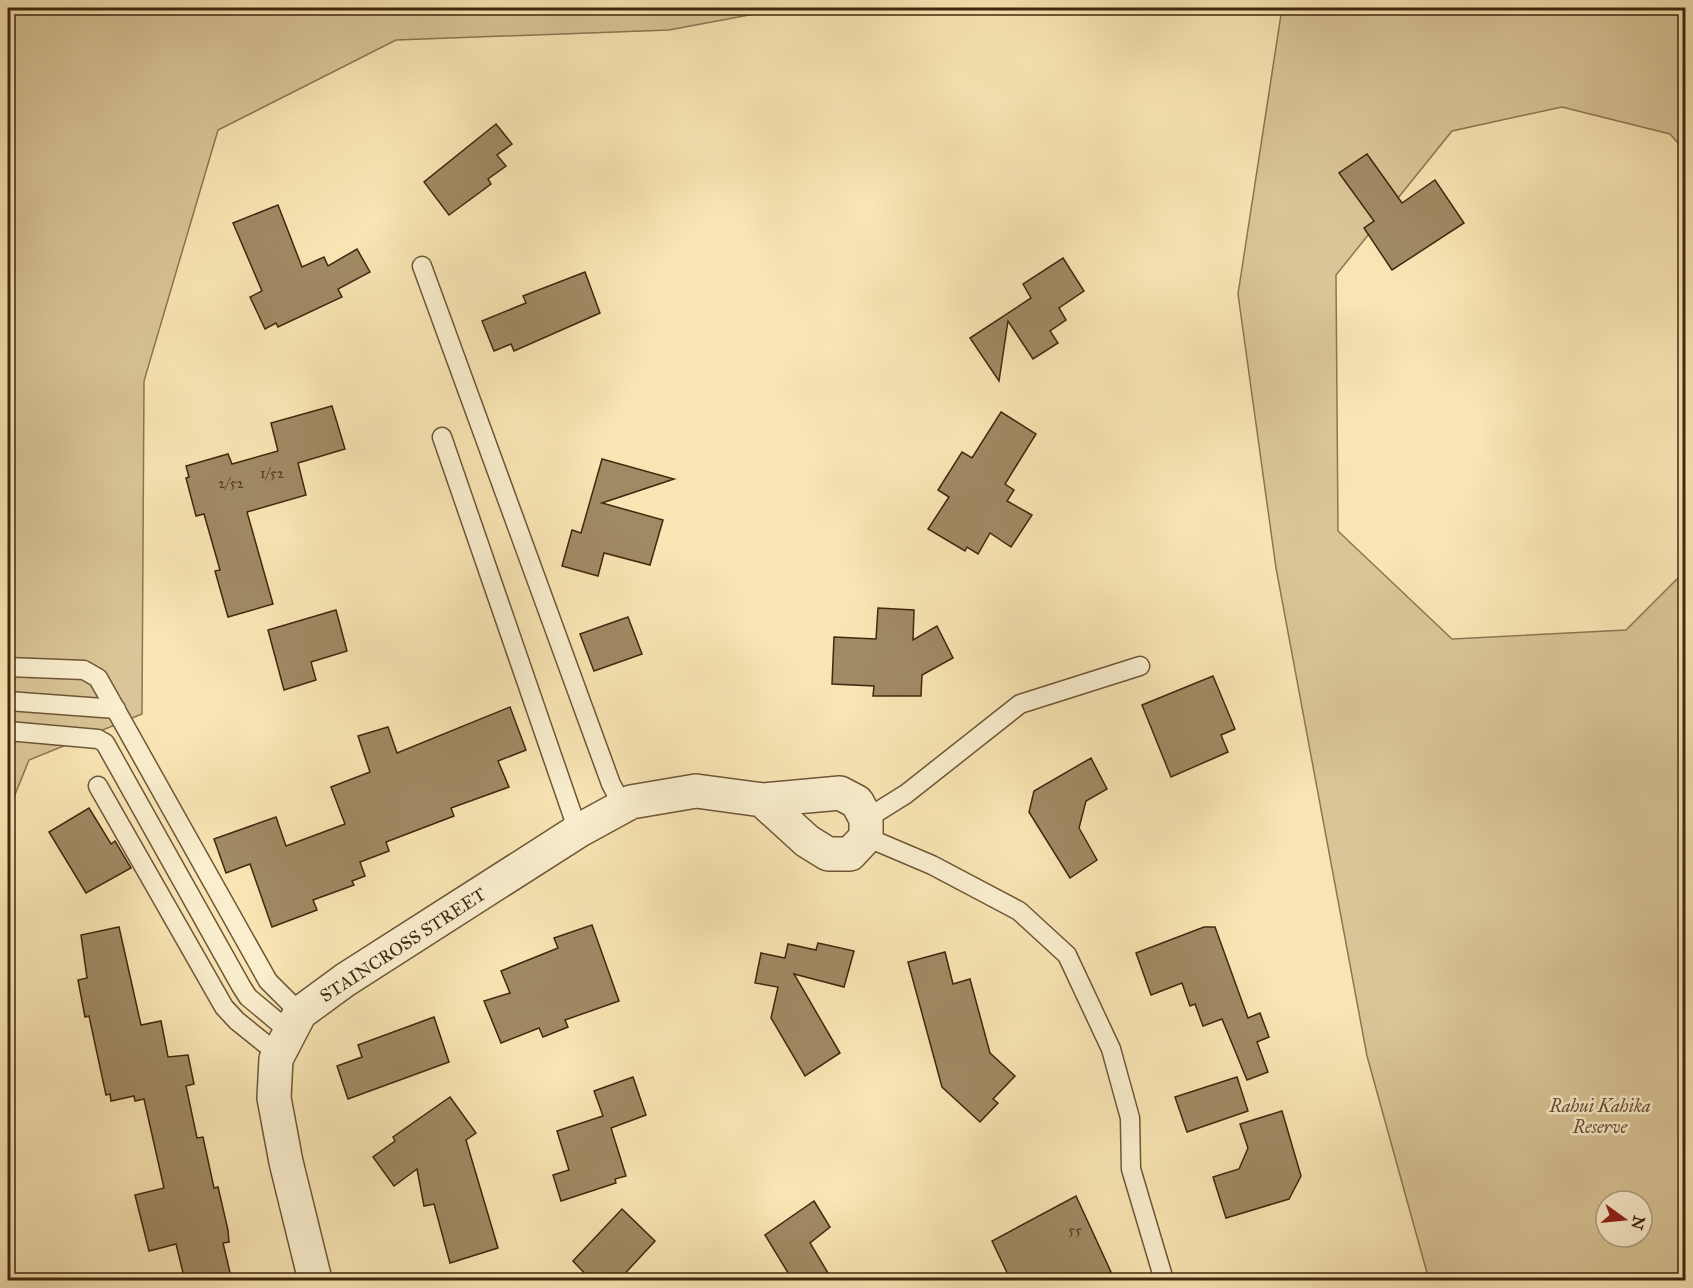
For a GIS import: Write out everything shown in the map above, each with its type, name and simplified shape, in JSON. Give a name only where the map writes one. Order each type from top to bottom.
[{"type":"street","name":"STAINCROSS STREET","points":[[290,1033],[345,980],[578,831],[631,802],[696,791],[762,800],[840,792],[857,802],[866,828]]},
{"type":"street","points":[[762,800],[807,841],[828,854],[849,854],[866,828]]},
{"type":"street","points":[[290,1033],[274,1098],[286,1162],[315,1281]]},
{"type":"lane","points":[[422,266],[611,784],[623,807]]},
{"type":"lane","points":[[442,437],[578,831]]},
{"type":"lane","points":[[1140,666],[1020,704],[866,828],[1019,911],[1067,955],[1110,1048],[1130,1118],[1131,1169],[1164,1281]]},
{"type":"lane","points":[[8,667],[92,673],[98,678],[268,981],[290,1033]]},
{"type":"lane","points":[[8,701],[116,709]]},
{"type":"lane","points":[[8,731],[105,742],[240,986],[248,997],[290,1033]]},
{"type":"lane","points":[[98,786],[224,1007],[237,1021],[290,1033]]},
{"type":"green space","points":[[8,8],[787,8],[669,30],[396,40],[218,130],[144,381],[142,714],[29,760],[8,812]]},
{"type":"green space","name":"Rahui Kahika Reserve","points":[[1282,8],[1685,8],[1685,151],[1670,134],[1562,107],[1452,131],[1336,275],[1338,531],[1452,639],[1626,630],[1685,571],[1685,1280],[1429,1280],[1367,1056],[1276,568],[1238,294]]},
{"type":"building","points":[[496,124],[512,144],[497,155],[506,166],[488,179],[491,184],[449,215],[424,182]]},
{"type":"building","points":[[1367,154],[1402,203],[1435,180],[1464,223],[1392,270],[1364,228],[1374,221],[1339,173]]},
{"type":"building","points":[[278,205],[302,267],[324,257],[328,266],[357,249],[370,272],[338,289],[342,297],[278,327],[276,323],[265,329],[250,297],[262,291],[233,223]]},
{"type":"building","points":[[1063,258],[1084,291],[1059,308],[1066,320],[1050,331],[1058,343],[1033,359],[1008,321],[999,381],[970,338],[1031,298],[1023,284]]},
{"type":"building","points":[[585,272],[600,313],[514,351],[511,344],[494,351],[482,321],[526,303],[523,296]]},
{"type":"building","points":[[332,406],[345,449],[298,463],[306,495],[247,512],[273,604],[228,617],[215,571],[220,570],[204,514],[196,516],[186,478],[189,477],[186,466],[228,454],[232,464],[278,451],[271,423]]},
{"type":"building","points":[[1001,412],[1036,434],[1005,484],[1014,490],[1007,501],[1032,515],[1011,547],[990,533],[978,554],[967,547],[965,551],[928,529],[949,497],[938,490],[962,452],[972,458]]},
{"type":"building","points":[[602,459],[674,479],[602,503],[663,520],[650,565],[604,553],[598,576],[562,566],[572,530],[581,533]]},
{"type":"building","points":[[878,608],[914,610],[913,640],[937,626],[953,658],[922,675],[921,696],[873,696],[874,686],[832,684],[834,637],[876,639]]},
{"type":"building","points":[[336,610],[347,651],[311,662],[316,680],[284,690],[268,630]]},
{"type":"building","points":[[628,617],[642,654],[594,671],[580,634]]},
{"type":"building","points":[[1213,676],[1235,729],[1221,735],[1228,752],[1171,777],[1142,705]]},
{"type":"building","points":[[510,707],[526,750],[498,761],[509,787],[451,808],[454,816],[386,842],[389,851],[360,862],[365,876],[352,881],[354,885],[313,900],[317,910],[272,927],[250,864],[226,873],[214,839],[276,817],[286,846],[345,824],[331,787],[370,772],[358,736],[388,727],[397,753]]},
{"type":"building","points":[[1091,758],[1107,789],[1086,801],[1079,828],[1097,860],[1070,878],[1029,812],[1034,791]]},
{"type":"building","points":[[89,808],[111,844],[115,841],[131,868],[86,893],[49,832]]},
{"type":"building","points":[[592,925],[619,1001],[565,1020],[568,1027],[543,1037],[539,1028],[501,1043],[484,1001],[510,993],[501,971],[558,948],[554,938]]},
{"type":"building","points":[[119,927],[141,1025],[161,1021],[168,1057],[188,1055],[194,1084],[186,1086],[197,1138],[203,1137],[214,1188],[218,1187],[228,1230],[229,1242],[223,1243],[232,1281],[185,1281],[176,1244],[149,1251],[135,1195],[164,1188],[144,1099],[135,1101],[134,1096],[111,1101],[110,1094],[106,1095],[89,1016],[85,1017],[78,980],[87,978],[81,935]]},
{"type":"building","points":[[1204,927],[1215,927],[1248,1018],[1260,1013],[1269,1037],[1257,1042],[1268,1072],[1247,1080],[1222,1019],[1203,1026],[1195,1004],[1190,1006],[1182,983],[1151,995],[1136,953]]},
{"type":"building","points":[[818,943],[854,951],[844,987],[794,974],[840,1053],[805,1076],[771,1018],[778,987],[755,983],[761,953],[785,958],[788,944],[816,950]]},
{"type":"building","points":[[945,952],[953,984],[970,979],[990,1053],[1015,1076],[993,1099],[998,1103],[980,1122],[942,1087],[908,962]]},
{"type":"building","points":[[434,1017],[449,1062],[348,1099],[337,1066],[362,1057],[358,1045]]},
{"type":"building","points":[[633,1077],[646,1115],[611,1128],[626,1176],[615,1179],[616,1183],[561,1201],[553,1175],[569,1170],[557,1131],[603,1116],[594,1091]]},
{"type":"building","points":[[1237,1077],[1248,1111],[1187,1132],[1175,1097]]},
{"type":"building","points":[[450,1097],[476,1133],[466,1140],[498,1248],[450,1263],[434,1204],[424,1206],[417,1169],[394,1186],[373,1157],[395,1141],[393,1137]]},
{"type":"building","points":[[1282,1111],[1301,1176],[1289,1199],[1226,1218],[1213,1177],[1239,1169],[1248,1148],[1240,1124]]},
{"type":"building","points":[[1076,1196],[1111,1272],[1093,1281],[1011,1281],[992,1241]]},
{"type":"building","points":[[814,1201],[830,1227],[810,1243],[828,1273],[810,1281],[793,1281],[765,1235]]},
{"type":"building","points":[[622,1209],[655,1241],[618,1281],[592,1281],[573,1261]]}]
